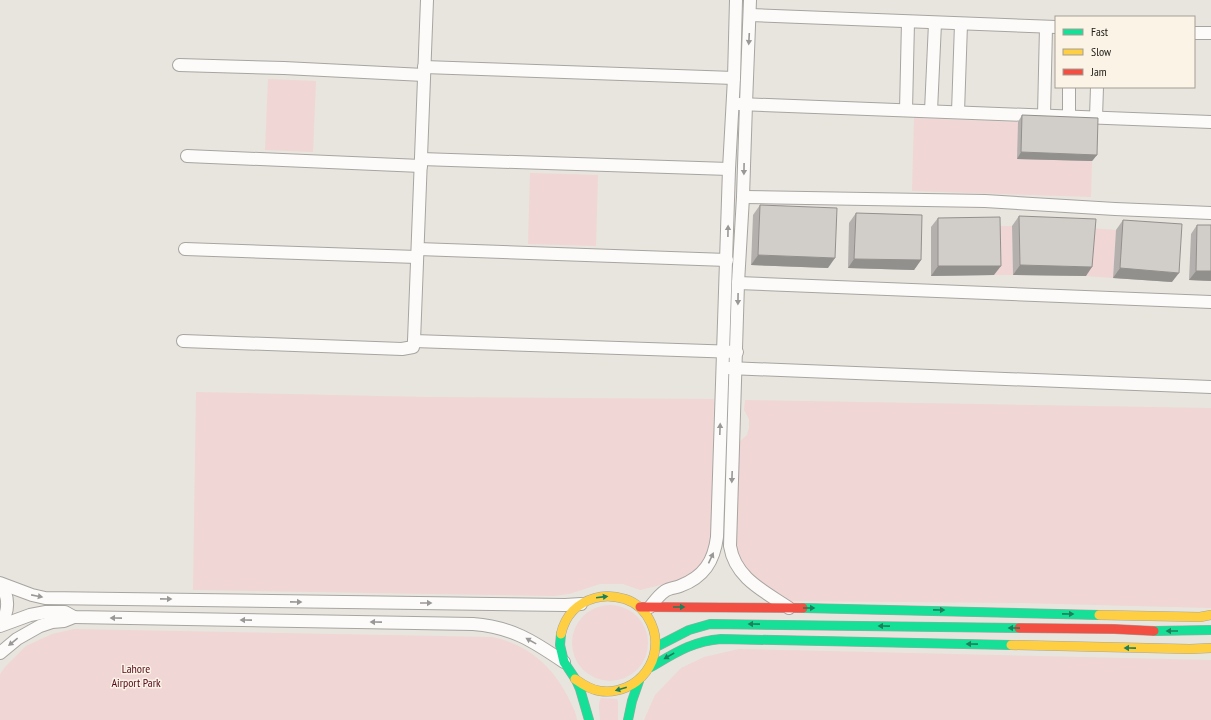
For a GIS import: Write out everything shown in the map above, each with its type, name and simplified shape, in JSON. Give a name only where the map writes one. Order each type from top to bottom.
[{"type":"street","points":[[183,341],[402,349],[413,347],[427,0]]},
{"type":"street","points":[[644,607],[666,590],[690,582],[702,573],[709,563],[715,549],[717,537],[736,0]]},
{"type":"street","points":[[750,0],[743,197],[738,283],[730,546],[731,554],[743,575],[763,591],[789,608]]},
{"type":"street","points":[[750,15],[1051,27],[1044,115]]},
{"type":"street","points":[[906,110],[908,22]]},
{"type":"street","points":[[931,111],[935,23]]},
{"type":"street","points":[[958,112],[961,24]]},
{"type":"street","points":[[1195,33],[1211,34]]},
{"type":"street","points":[[179,65],[734,78]]},
{"type":"street","points":[[1069,88],[1069,116]]},
{"type":"street","points":[[1096,117],[1097,88]]},
{"type":"street","points":[[733,104],[1211,122]]},
{"type":"street","points":[[187,156],[729,169]]},
{"type":"street","points":[[743,197],[985,201],[1211,213]]},
{"type":"street","points":[[184,249],[727,260]]},
{"type":"street","points":[[738,283],[1211,302]]},
{"type":"street","points":[[414,341],[724,353],[737,352]]},
{"type":"street","points":[[723,368],[1211,387]]},
{"type":"street","points":[[0,584],[32,596],[45,598],[581,604]]},
{"type":"street","points":[[0,584],[6,594],[7,601],[5,616],[0,625]]},
{"type":"street","points":[[1211,615],[1200,617],[892,609],[644,607],[617,596],[604,596],[592,598],[572,611],[566,620],[560,641],[561,652],[567,668],[576,679],[587,687],[600,691],[614,691],[627,688],[639,681],[651,667],[688,645],[713,639],[1211,648]]},
{"type":"street","points":[[644,607],[646,614],[651,621],[656,638],[656,647],[651,667]]},
{"type":"street","points":[[0,625],[30,615],[46,612],[65,612],[74,617]]},
{"type":"street","points":[[0,654],[16,639],[40,626],[52,622],[64,621],[74,617],[485,625],[518,634],[536,643],[564,662]]},
{"type":"street","points":[[656,647],[674,636],[690,629],[710,624],[1159,631],[1211,630]]},
{"type":"street","points":[[576,679],[589,720]]},
{"type":"street","points":[[628,720],[632,701],[639,681]]},
{"type":"green space","points":[[268,79],[316,81],[313,152],[265,150]]},
{"type":"green space","points":[[914,118],[1018,122],[1092,161],[1091,197],[912,191]]},
{"type":"green space","points":[[530,173],[598,175],[596,246],[528,244]]},
{"type":"green space","points":[[994,226],[1012,226],[1013,275],[994,275]]},
{"type":"green space","points":[[1089,228],[1116,230],[1113,278],[1086,276]]},
{"type":"green space","points":[[196,392],[427,397],[714,399],[711,540],[709,549],[700,567],[685,579],[640,590],[623,584],[600,584],[569,594],[553,596],[193,590]]},
{"type":"green space","points":[[745,400],[1211,408],[1211,608],[1021,603],[786,601],[744,567],[737,557],[736,540],[739,442],[747,435],[749,428],[749,419],[744,410]]},
{"type":"green space","points":[[610,605],[625,608],[637,616],[645,628],[648,643],[645,658],[637,670],[625,678],[610,681],[595,678],[583,670],[575,658],[572,643],[575,628],[583,616],[595,608]]},
{"type":"green space","name":"Lahore Airport Park","points":[[74,629],[492,637],[505,640],[516,645],[537,658],[546,666],[562,686],[576,714],[577,720],[0,720],[0,674],[5,667],[26,646],[52,634]]},
{"type":"green space","points":[[739,649],[1211,660],[1211,720],[644,720],[655,695],[681,668],[704,657]]},
{"type":"green space","points":[[601,698],[617,699],[618,720],[600,720],[599,706]]},
{"type":"building","points":[[1022,115],[1098,118],[1097,155],[1021,152]]},
{"type":"building","points":[[760,205],[837,208],[835,258],[758,255]]},
{"type":"building","points":[[856,213],[922,215],[921,260],[854,259]]},
{"type":"building","points":[[1019,216],[1096,219],[1092,267],[1020,265]]},
{"type":"building","points":[[1000,217],[1001,266],[938,266],[938,218]]},
{"type":"building","points":[[1123,220],[1182,224],[1179,273],[1120,268]]},
{"type":"building","points":[[1197,225],[1211,225],[1211,271],[1196,271]]},
{"type":"traffic: fast","points":[[803,608],[1099,615]]},
{"type":"traffic: fast","points":[[656,647],[689,630],[710,624],[1019,628]]},
{"type":"traffic: fast","points":[[1154,631],[1211,630]]},
{"type":"traffic: fast","points":[[561,634],[560,645],[564,662],[580,689],[589,720]]},
{"type":"traffic: fast","points":[[651,667],[693,645],[721,639],[1011,645]]},
{"type":"traffic: fast","points":[[628,720],[632,701],[639,681]]},
{"type":"traffic: slow","points":[[561,634],[565,621],[577,607],[589,600],[602,596],[618,597],[637,605],[647,615],[651,623],[655,636],[655,649],[652,661],[646,672],[637,681],[614,691],[600,691],[590,688],[575,679]]},
{"type":"traffic: slow","points":[[1099,615],[1200,617],[1211,615]]},
{"type":"traffic: slow","points":[[1011,645],[1190,649],[1211,648]]},
{"type":"traffic: jam","points":[[640,607],[803,608]]},
{"type":"traffic: jam","points":[[1019,628],[1154,631]]}]
